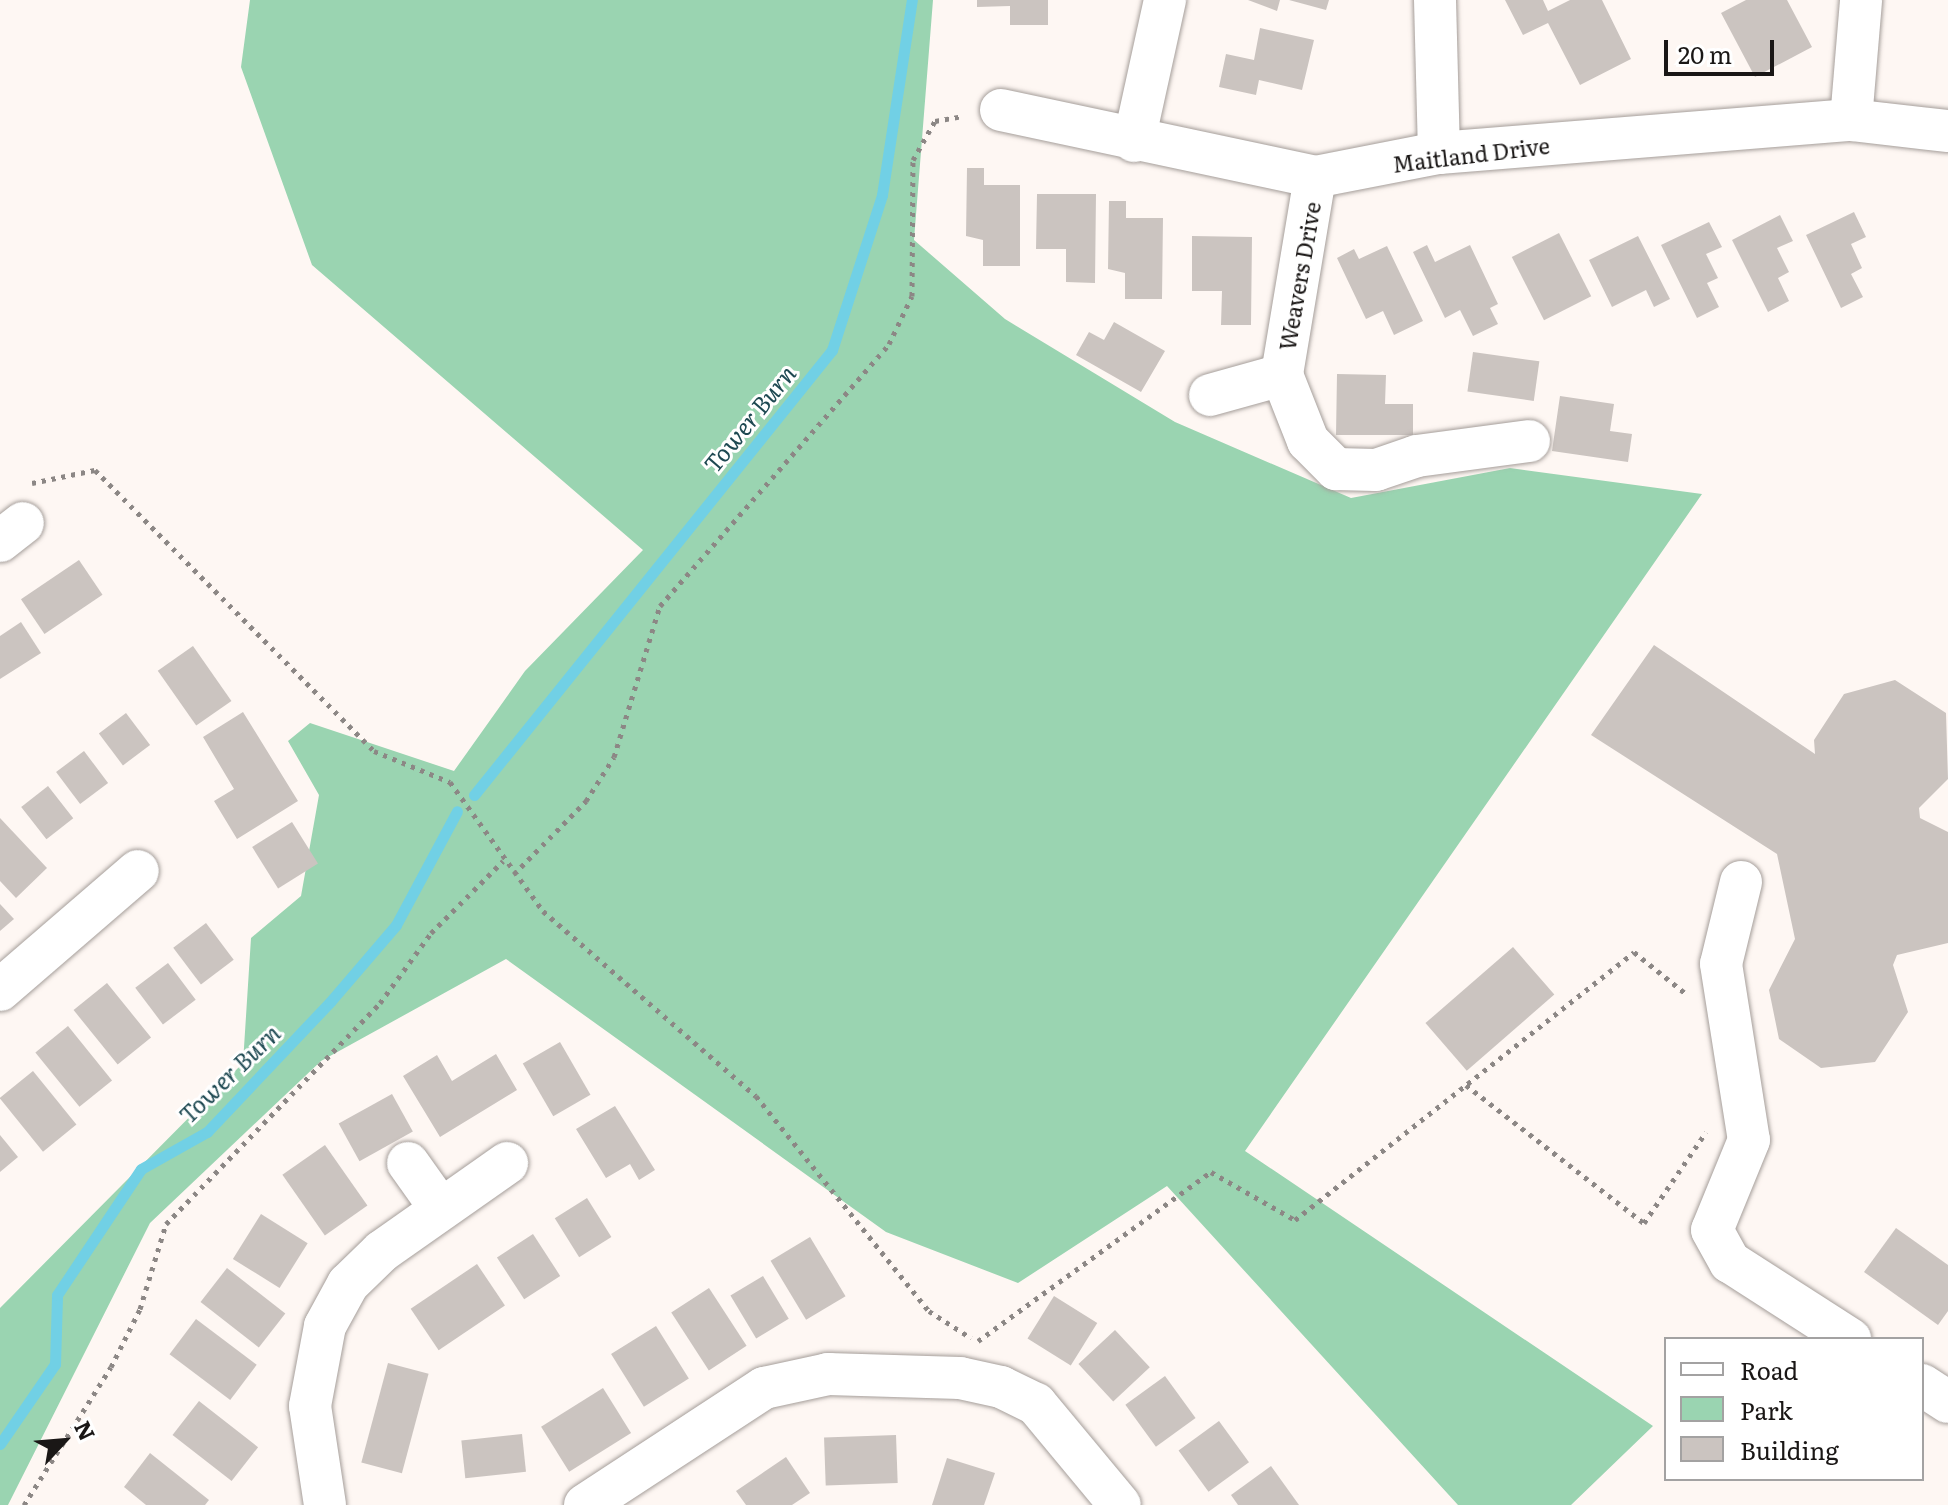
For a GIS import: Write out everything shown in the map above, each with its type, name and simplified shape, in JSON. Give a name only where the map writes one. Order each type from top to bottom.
[{"type":"street","points":[[1134,141],[1165,0]]},
{"type":"street","points":[[1435,0],[1439,153]]},
{"type":"street","points":[[1851,120],[1861,0]]},
{"type":"street","name":"Maitland Drive","points":[[1001,110],[1134,141],[1315,177],[1439,153],[1851,120],[1948,131]]},
{"type":"street","name":"Weavers Drive","points":[[1315,177],[1282,375],[1308,441],[1336,469],[1376,470],[1417,456],[1529,441]]},
{"type":"street","name":"Weavers Drive","points":[[1210,395],[1282,375]]},
{"type":"street","points":[[0,990],[138,871]]},
{"type":"street","points":[[1741,882],[1721,964],[1749,1140],[1712,1230],[1730,1262],[1847,1337]]},
{"type":"street","points":[[408,1163],[440,1208]]},
{"type":"street","points":[[325,1505],[310,1406],[325,1326],[348,1284],[440,1208],[507,1163]]},
{"type":"street","points":[[585,1505],[764,1388],[828,1374],[969,1360],[1036,1404],[1120,1505]]},
{"type":"street","points":[[1924,1386],[1948,1402]]},
{"type":"path","points":[[514,874],[586,801],[614,757],[660,606],[889,344],[912,296],[913,160],[935,121],[1001,110]]},
{"type":"path","points":[[11,532],[21,485],[95,470],[374,751],[450,782],[494,837],[503,861],[543,911],[756,1096],[969,1360],[1211,1172],[1295,1220],[1634,952],[1691,998]]},
{"type":"path","points":[[24,1505],[117,1355],[166,1224],[380,1003],[431,933],[503,861]]},
{"type":"path","points":[[1466,1085],[1644,1223],[1742,1081]]},
{"type":"green space","points":[[250,0],[933,0],[914,240],[1005,319],[1175,422],[1351,498],[1510,468],[1702,494],[1245,1151],[1653,1426],[1571,1505],[1458,1505],[1167,1186],[1018,1283],[886,1232],[506,959],[321,1061],[150,1223],[8,1505],[0,1505],[0,1308],[243,1063],[251,938],[301,896],[319,795],[288,741],[310,723],[454,771],[525,671],[643,550],[312,265],[241,67]]},
{"type":"building","points":[[977,0],[1048,0],[1048,25],[1010,25],[1010,6],[977,7]]},
{"type":"building","points":[[1248,0],[1280,0],[1277,11]]},
{"type":"building","points":[[1289,0],[1329,0],[1326,10]]},
{"type":"building","points":[[1505,0],[1543,0],[1548,11],[1570,0],[1602,0],[1631,59],[1580,85],[1548,23],[1523,35]]},
{"type":"building","points":[[1746,0],[1787,0],[1812,47],[1755,77],[1721,13]]},
{"type":"building","points":[[1260,28],[1314,40],[1302,90],[1259,80],[1256,95],[1219,87],[1226,54],[1254,60]]},
{"type":"building","points":[[967,168],[984,168],[984,185],[1020,185],[1020,266],[983,266],[983,240],[966,236]]},
{"type":"building","points":[[1037,194],[1096,194],[1095,283],[1066,282],[1066,249],[1036,249]]},
{"type":"building","points":[[1109,201],[1126,201],[1126,218],[1163,218],[1162,299],[1125,299],[1125,273],[1108,269]]},
{"type":"building","points":[[1854,212],[1866,237],[1851,244],[1862,268],[1851,274],[1863,297],[1841,308],[1806,235]]},
{"type":"building","points":[[1780,215],[1793,241],[1777,248],[1789,272],[1778,278],[1789,301],[1768,312],[1732,240]]},
{"type":"building","points":[[1709,222],[1722,247],[1706,254],[1718,278],[1707,283],[1719,307],[1697,318],[1661,245]]},
{"type":"building","points":[[1559,233],[1591,296],[1544,320],[1512,257]]},
{"type":"building","points":[[1192,236],[1252,237],[1251,325],[1221,325],[1222,291],[1192,291]]},
{"type":"building","points":[[1638,236],[1670,299],[1654,307],[1646,290],[1612,307],[1589,260]]},
{"type":"building","points":[[1427,245],[1435,262],[1470,245],[1498,304],[1490,308],[1498,324],[1473,336],[1460,310],[1445,318],[1413,252]]},
{"type":"building","points":[[1387,246],[1423,321],[1394,335],[1383,311],[1366,319],[1337,258],[1354,249],[1359,259]]},
{"type":"building","points":[[1114,322],[1165,351],[1141,392],[1076,355],[1089,332],[1104,340]]},
{"type":"building","points":[[1473,352],[1539,361],[1534,401],[1467,392]]},
{"type":"building","points":[[1337,374],[1386,375],[1385,404],[1413,404],[1413,435],[1336,435]]},
{"type":"building","points":[[1560,396],[1614,404],[1610,431],[1632,434],[1628,462],[1552,451]]},
{"type":"building","points":[[79,560],[102,595],[44,634],[21,599]]},
{"type":"building","points":[[21,622],[41,653],[0,679],[0,636]]},
{"type":"building","points":[[1654,645],[1815,754],[1814,740],[1844,694],[1895,680],[1946,713],[1948,779],[1919,808],[1920,818],[1948,832],[1948,943],[1897,955],[1893,965],[1908,1012],[1875,1062],[1821,1068],[1779,1039],[1769,990],[1795,939],[1777,854],[1591,735]]},
{"type":"building","points":[[193,646],[231,701],[196,726],[158,671]]},
{"type":"building","points":[[243,712],[298,801],[237,839],[214,801],[234,789],[203,737]]},
{"type":"building","points":[[126,713],[150,745],[123,765],[99,733]]},
{"type":"building","points":[[84,751],[108,783],[80,804],[56,772]]},
{"type":"building","points":[[48,786],[73,818],[46,839],[21,807]]},
{"type":"building","points":[[0,818],[47,868],[16,898],[0,881]]},
{"type":"building","points":[[292,822],[318,864],[278,888],[252,847]]},
{"type":"building","points":[[0,904],[14,919],[0,931]]},
{"type":"building","points":[[206,923],[234,960],[201,984],[173,948]]},
{"type":"building","points":[[1513,947],[1554,995],[1467,1071],[1425,1023]]},
{"type":"building","points":[[168,963],[196,1000],[163,1024],[135,988]]},
{"type":"building","points":[[107,983],[151,1037],[118,1064],[74,1010]]},
{"type":"building","points":[[68,1026],[112,1080],[79,1107],[35,1052]]},
{"type":"building","points":[[560,1042],[590,1095],[553,1116],[523,1064]]},
{"type":"building","points":[[496,1054],[517,1090],[440,1137],[403,1076],[437,1055],[452,1081]]},
{"type":"building","points":[[33,1071],[76,1125],[43,1152],[0,1099]]},
{"type":"building","points":[[392,1094],[413,1132],[359,1161],[339,1124]]},
{"type":"building","points":[[615,1106],[655,1170],[639,1180],[630,1164],[606,1178],[576,1129]]},
{"type":"building","points":[[0,1135],[18,1157],[0,1172]]},
{"type":"building","points":[[325,1145],[367,1206],[325,1235],[282,1175]]},
{"type":"building","points":[[587,1198],[611,1237],[579,1257],[555,1218]]},
{"type":"building","points":[[261,1214],[308,1243],[280,1288],[233,1259]]},
{"type":"building","points":[[1896,1228],[1948,1265],[1948,1311],[1938,1325],[1864,1272]]},
{"type":"building","points":[[533,1234],[560,1276],[524,1299],[497,1257]]},
{"type":"building","points":[[810,1237],[846,1296],[806,1320],[771,1261]]},
{"type":"building","points":[[477,1264],[505,1305],[439,1350],[411,1309]]},
{"type":"building","points":[[227,1268],[285,1314],[259,1347],[201,1302]]},
{"type":"building","points":[[763,1276],[789,1319],[756,1338],[730,1296]]},
{"type":"building","points":[[709,1288],[747,1346],[709,1370],[671,1313]]},
{"type":"building","points":[[1054,1296],[1097,1323],[1071,1365],[1028,1338]]},
{"type":"building","points":[[196,1319],[257,1365],[230,1400],[170,1354]]},
{"type":"building","points":[[656,1326],[689,1379],[644,1407],[611,1354]]},
{"type":"building","points":[[1115,1330],[1150,1367],[1113,1401],[1078,1364]]},
{"type":"building","points":[[388,1363],[429,1374],[402,1473],[361,1462]]},
{"type":"building","points":[[1165,1376],[1196,1418],[1156,1447],[1125,1405]]},
{"type":"building","points":[[603,1388],[631,1433],[569,1472],[541,1427]]},
{"type":"building","points":[[199,1401],[258,1447],[232,1481],[173,1435]]},
{"type":"building","points":[[1219,1421],[1249,1462],[1209,1492],[1179,1450]]},
{"type":"building","points":[[522,1434],[526,1472],[465,1478],[461,1440]]},
{"type":"building","points":[[896,1435],[898,1483],[826,1485],[824,1438]]},
{"type":"building","points":[[150,1453],[209,1500],[205,1505],[146,1505],[124,1487]]},
{"type":"building","points":[[786,1457],[810,1493],[792,1505],[746,1505],[736,1491]]},
{"type":"building","points":[[947,1458],[995,1473],[984,1505],[932,1505]]},
{"type":"building","points":[[1271,1466],[1299,1505],[1238,1505],[1231,1495]]},
{"type":"waterway","name":"Tower Burn","points":[[474,795],[832,350],[882,195],[912,0]]},
{"type":"waterway","name":"Tower Burn","points":[[0,1444],[55,1364],[57,1295],[141,1169],[207,1132],[330,1002],[396,925],[457,811]]}]
